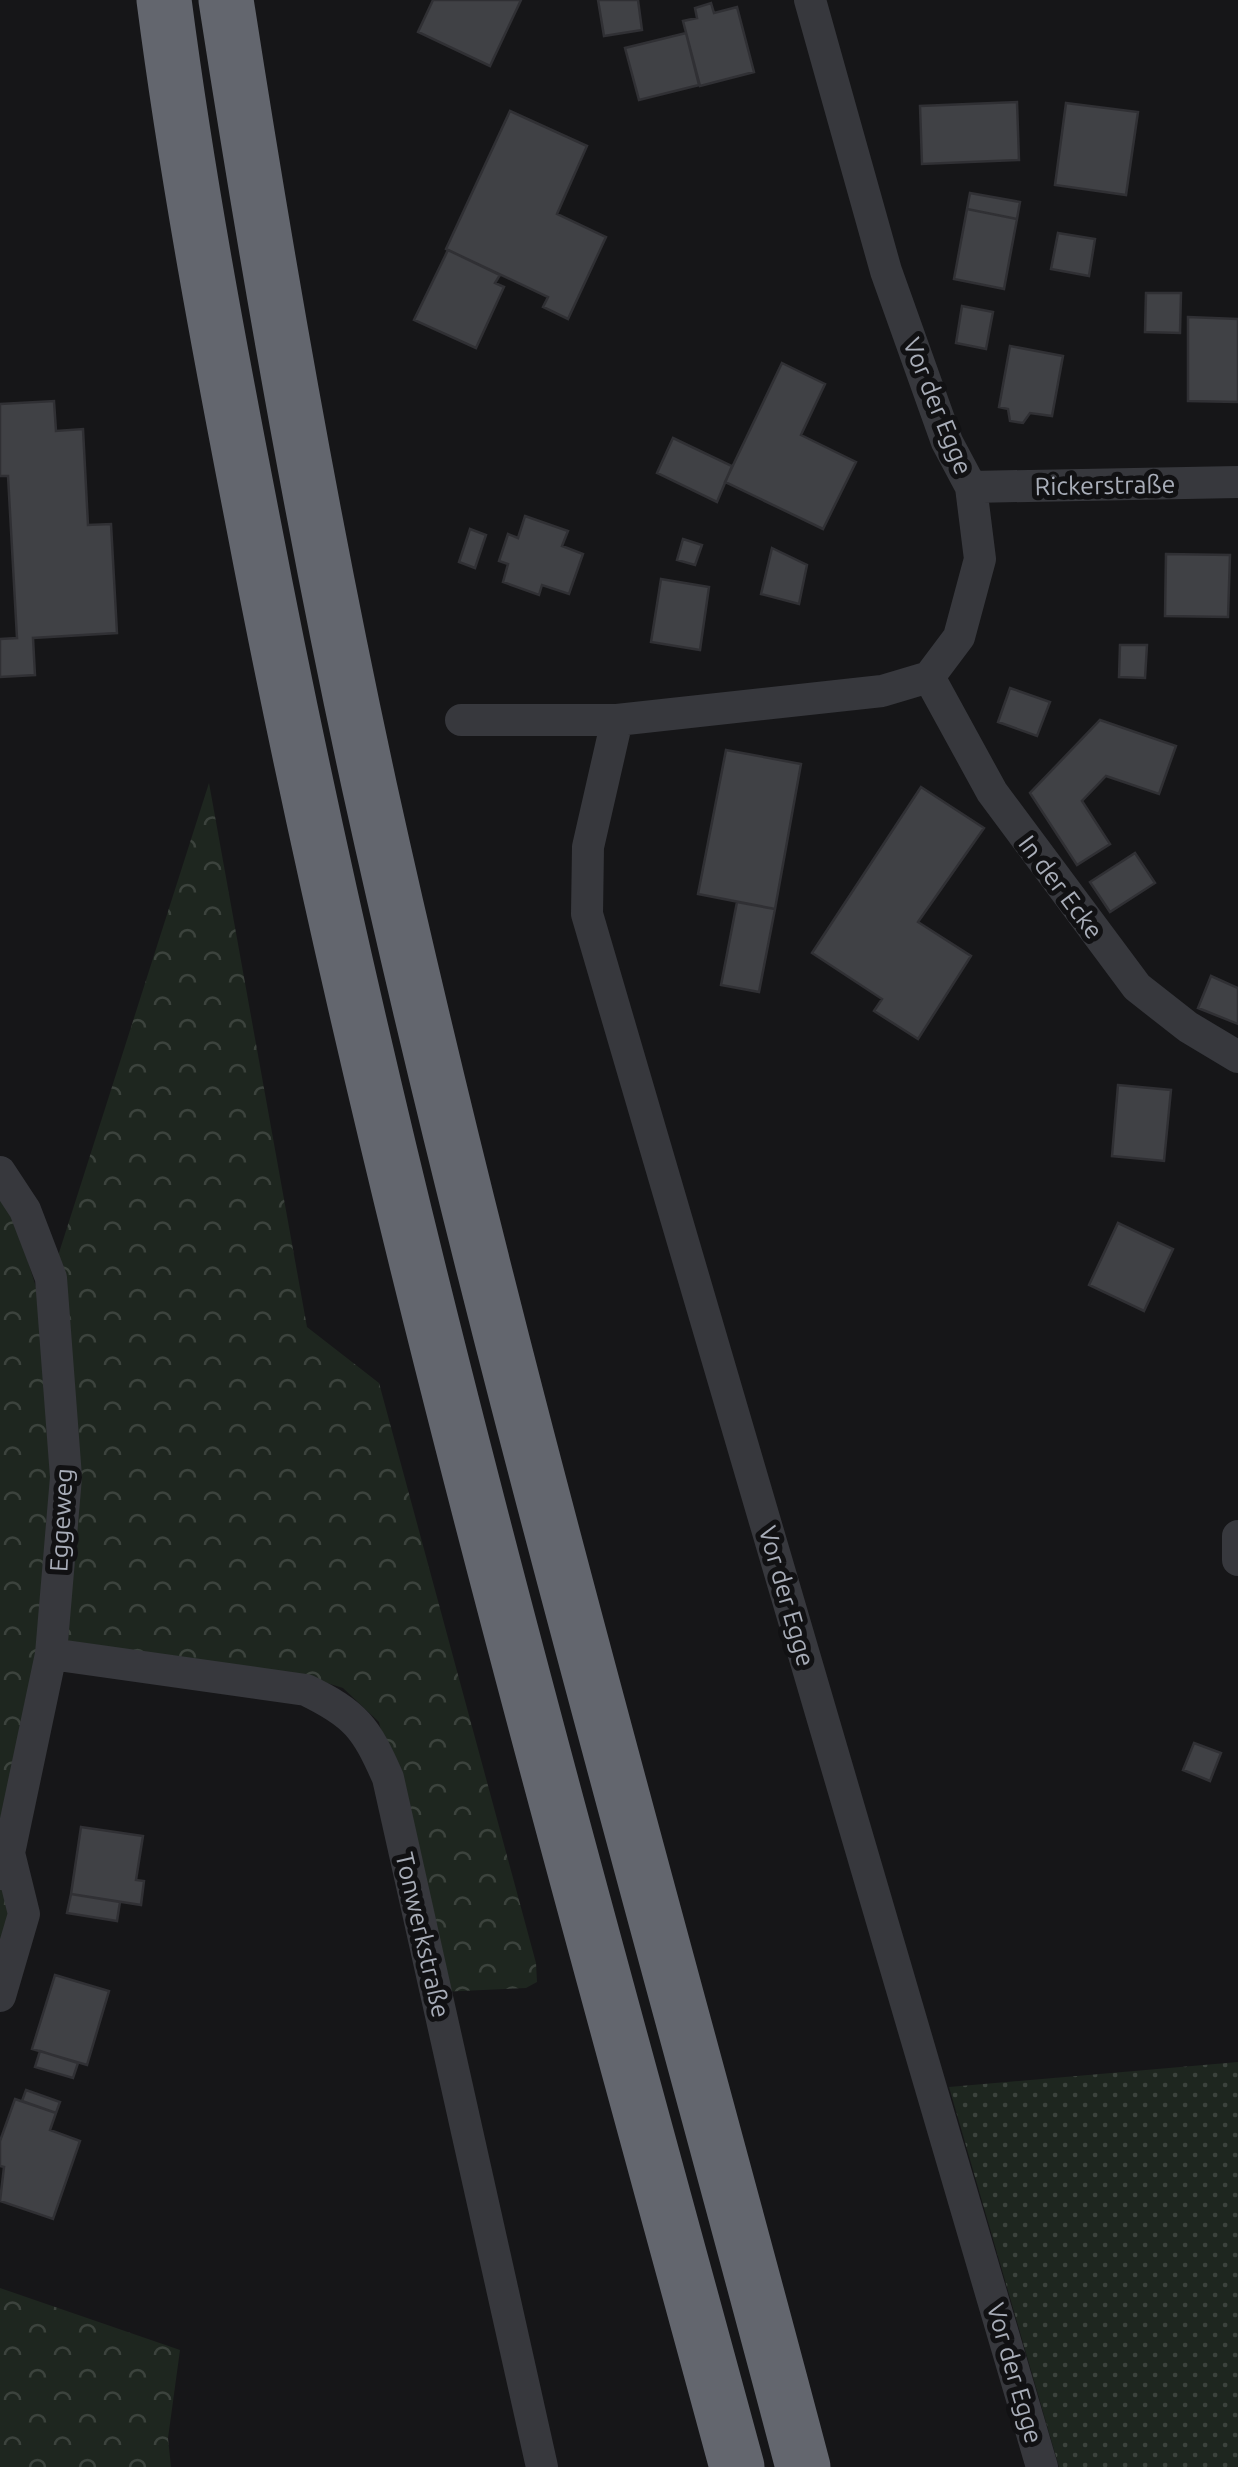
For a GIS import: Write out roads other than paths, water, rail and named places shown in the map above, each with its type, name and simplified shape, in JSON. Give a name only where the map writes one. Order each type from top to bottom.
[{"type":"highway","points":[[164,0],[188,186],[210,301],[298,760],[372,1087],[452,1407],[737,2467]]},
{"type":"highway","points":[[226,0],[311,506],[370,791],[519,1396],[803,2467]]},
{"type":"street","name":"Vor der Egge","points":[[810,0],[886,271],[947,442],[972,487],[980,559],[977,572],[958,637],[928,676]]},
{"type":"street","name":"Rickerstraße","points":[[972,487],[1238,482]]},
{"type":"street","points":[[461,720],[617,720],[882,691],[928,676]]},
{"type":"street","name":"In der Ecke","points":[[928,676],[992,792],[1137,987],[1188,1028],[1238,1058]]},
{"type":"street","name":"Vor der Egge","points":[[617,720],[588,847],[587,914],[1042,2467]]},
{"type":"street","name":"Eggeweg","points":[[0,1172],[25,1210],[51,1278],[66,1477],[51,1654],[5,1864]]},
{"type":"street","points":[[1238,1536],[1238,1560]]},
{"type":"street","name":"Tonwerkstraße","points":[[51,1654],[306,1690],[342,1707],[367,1730],[388,1778],[542,2467]]},
{"type":"street","points":[[0,1996],[24,1914],[5,1864]]}]
